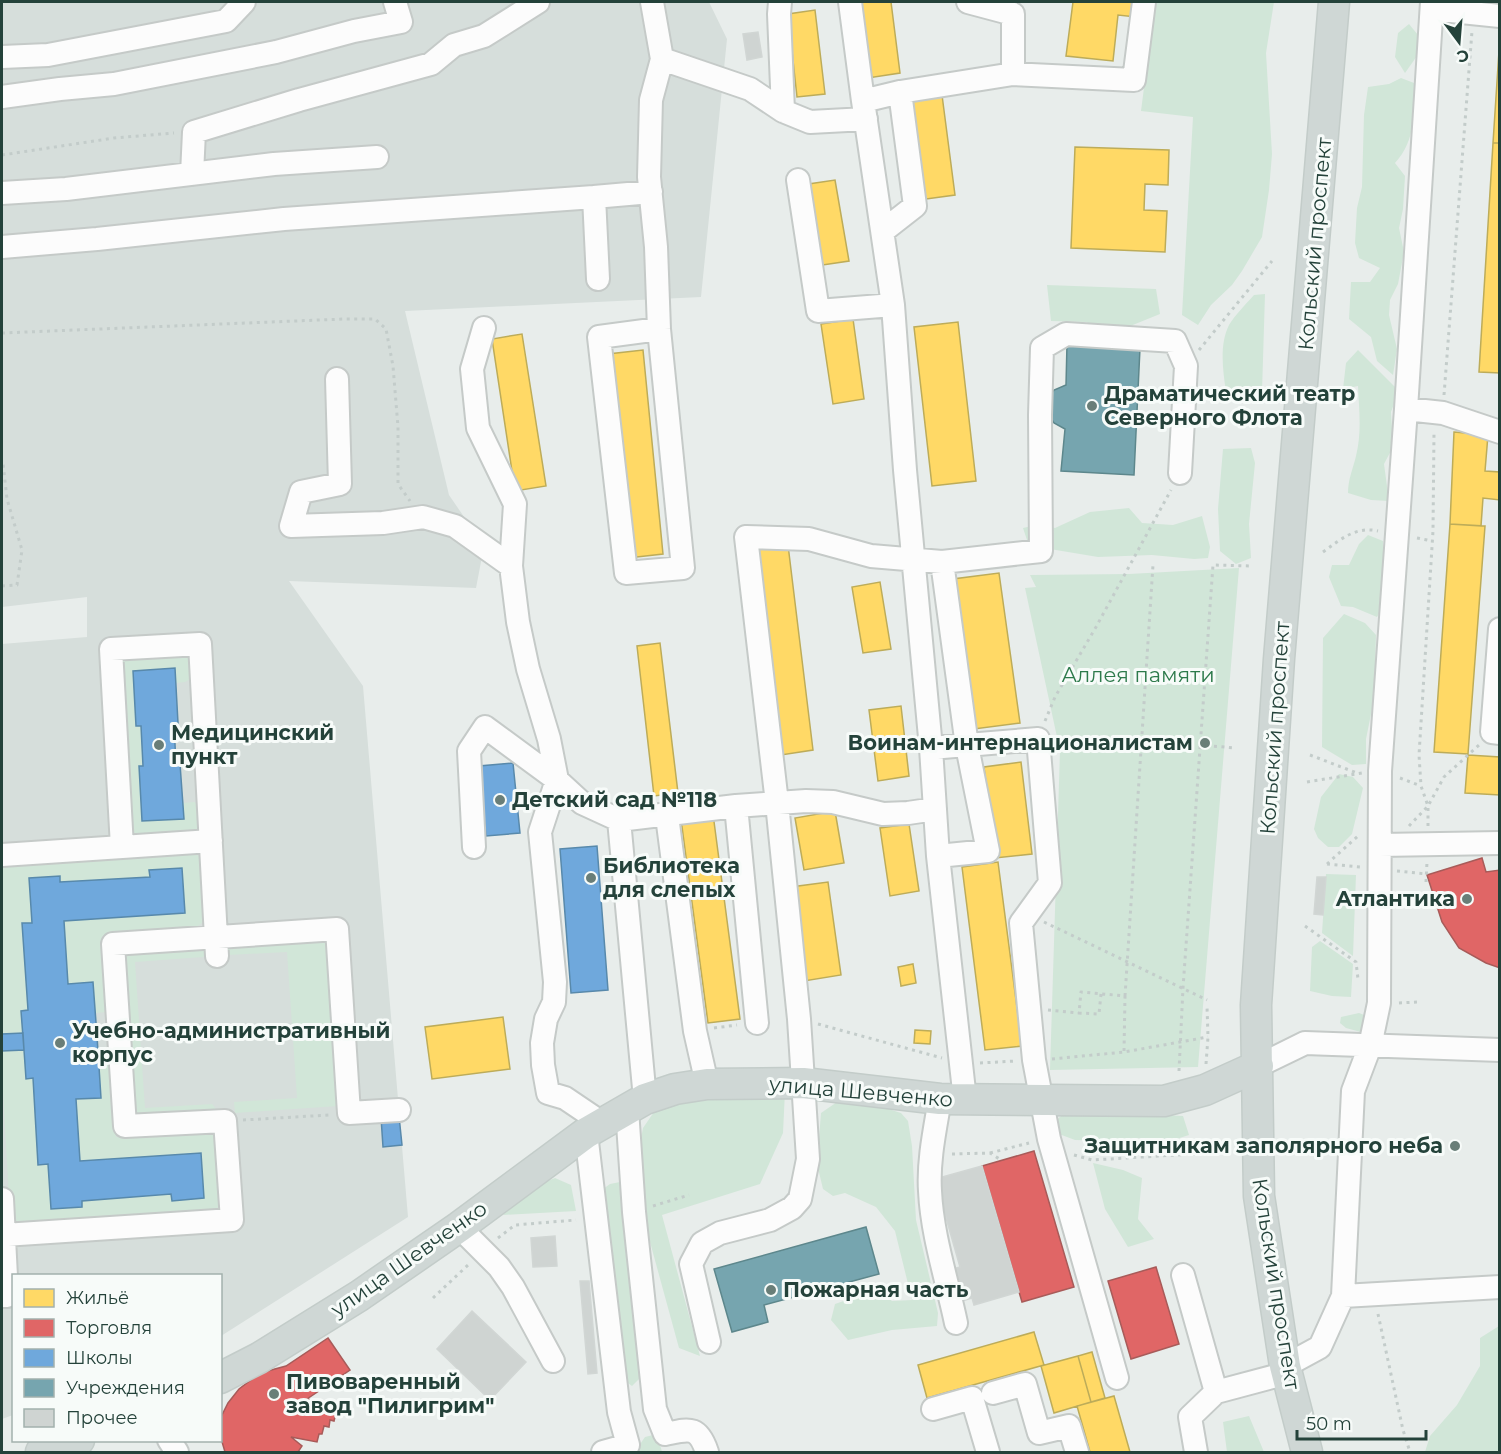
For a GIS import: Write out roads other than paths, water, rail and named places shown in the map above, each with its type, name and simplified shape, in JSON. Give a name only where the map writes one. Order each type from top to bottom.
[{"type":"main road","name":"Кольский проспект","points":[[1307,1452],[1286,1369],[1259,1196],[1256,1005],[1278,670],[1334,2]]},
{"type":"main road","name":"улица Шевченко","points":[[222,1377],[259,1358],[349,1302],[615,1116],[675,1089],[707,1084],[803,1083],[952,1099],[1164,1101],[1205,1090],[1258,1066]]},
{"type":"main road","points":[[41,1452],[73,1442]]},
{"type":"street","points":[[2,57],[48,55],[226,21],[244,2]]},
{"type":"street","points":[[2,97],[156,77],[276,52],[354,31],[401,22],[395,2]]},
{"type":"street","points":[[192,174],[194,132],[299,100],[431,64],[454,45],[484,36],[538,2]]},
{"type":"street","points":[[652,2],[662,59],[651,100],[649,177],[656,247],[659,328],[683,568],[626,573],[599,337],[659,328]]},
{"type":"street","points":[[780,2],[778,14],[783,111]]},
{"type":"street","points":[[850,2],[893,305],[905,470],[932,748],[952,1099],[932,1155],[930,1193],[934,1225],[956,1323]]},
{"type":"street","points":[[968,2],[1013,14],[1012,74]]},
{"type":"street","points":[[662,59],[750,89],[783,111],[810,122],[865,110],[900,92],[1012,74],[1134,80],[1144,2]]},
{"type":"street","points":[[1196,1452],[1190,1417],[1216,1392],[1286,1369],[1320,1347],[1343,1296],[1353,1092],[1370,1046],[1379,1003],[1380,771],[1432,5],[1500,16]]},
{"type":"street","points":[[883,231],[915,206],[900,92]]},
{"type":"street","points":[[2,193],[66,189],[274,164],[377,157]]},
{"type":"street","points":[[798,180],[818,311],[893,305]]},
{"type":"street","points":[[2,247],[284,219],[651,192]]},
{"type":"street","points":[[594,197],[598,279]]},
{"type":"street","points":[[484,328],[472,369],[478,428],[515,504],[511,566],[518,622],[528,669],[558,780],[540,832],[555,982],[554,1002],[546,1019],[543,1065],[548,1093],[615,1116]]},
{"type":"street","points":[[709,1342],[691,1264],[702,1243],[720,1233],[770,1220],[792,1208],[800,1199],[808,1159],[799,1019],[746,537],[809,539],[871,556],[942,562],[1041,552],[1042,348],[1066,334],[1175,340],[1186,366],[1180,473]]},
{"type":"street","points":[[337,379],[340,484],[302,492],[291,526],[383,523],[421,518],[455,525],[511,566]]},
{"type":"street","points":[[1406,409],[1443,414],[1500,432]]},
{"type":"street","points":[[938,856],[988,851],[967,746],[942,562]]},
{"type":"street","points":[[1496,733],[1500,629]]},
{"type":"street","points":[[122,847],[111,649],[200,644],[217,946]]},
{"type":"street","points":[[474,848],[469,751],[484,727],[558,780],[582,803],[619,820],[736,806],[806,801],[833,802],[883,814],[935,809]]},
{"type":"street","points":[[932,748],[1038,739],[1050,883],[1021,923],[1034,1060],[1052,1149],[1117,1377]]},
{"type":"street","points":[[736,806],[757,1023]]},
{"type":"street","points":[[667,816],[695,1031],[707,1084]]},
{"type":"street","points":[[603,1452],[629,1449],[619,1412],[595,1218],[615,1116],[619,820]]},
{"type":"street","points":[[2,855],[211,841]]},
{"type":"street","points":[[1380,845],[1500,843]]},
{"type":"street","points":[[4,1235],[232,1220],[224,1112],[125,1126],[113,944],[217,946],[337,929],[349,1113],[399,1110]]},
{"type":"street","points":[[1258,1066],[1305,1043],[1500,1050]]},
{"type":"street","points":[[615,1116],[634,1212],[656,1409],[667,1443],[688,1429],[702,1439],[707,1452]]},
{"type":"street","points":[[2,1199],[8,1296],[2,1296]]},
{"type":"street","points":[[459,1227],[499,1267],[513,1287],[553,1361]]},
{"type":"street","points":[[1183,1275],[1216,1392]]},
{"type":"street","points":[[1343,1296],[1500,1287]]},
{"type":"street","points":[[993,1394],[1025,1384],[1039,1433],[1069,1426],[1077,1452]]},
{"type":"street","points":[[933,1409],[972,1398],[988,1452]]},
{"type":"place","name":"Драматический театр Северного Флота","points":[[1092,406]]},
{"type":"place","name":"Воинам-интернационалистам","points":[[1205,743]]},
{"type":"place","name":"Медицинский пункт","points":[[159,745]]},
{"type":"place","name":"Детский сад №118","points":[[500,800]]},
{"type":"place","name":"Библиотека для слепых","points":[[591,878]]},
{"type":"place","name":"Атлантика","points":[[1467,899]]},
{"type":"place","name":"Учебно-административный корпус","points":[[60,1043]]},
{"type":"place","name":"Защитникам заполярного неба","points":[[1455,1146]]},
{"type":"place","name":"Пожарная часть","points":[[771,1290]]},
{"type":"place","name":"Пивоваренный завод \"Пилигрим\"","points":[[274,1394]]},
{"type":"park label","name":"Аллея памяти","points":[[1138,675]]}]
